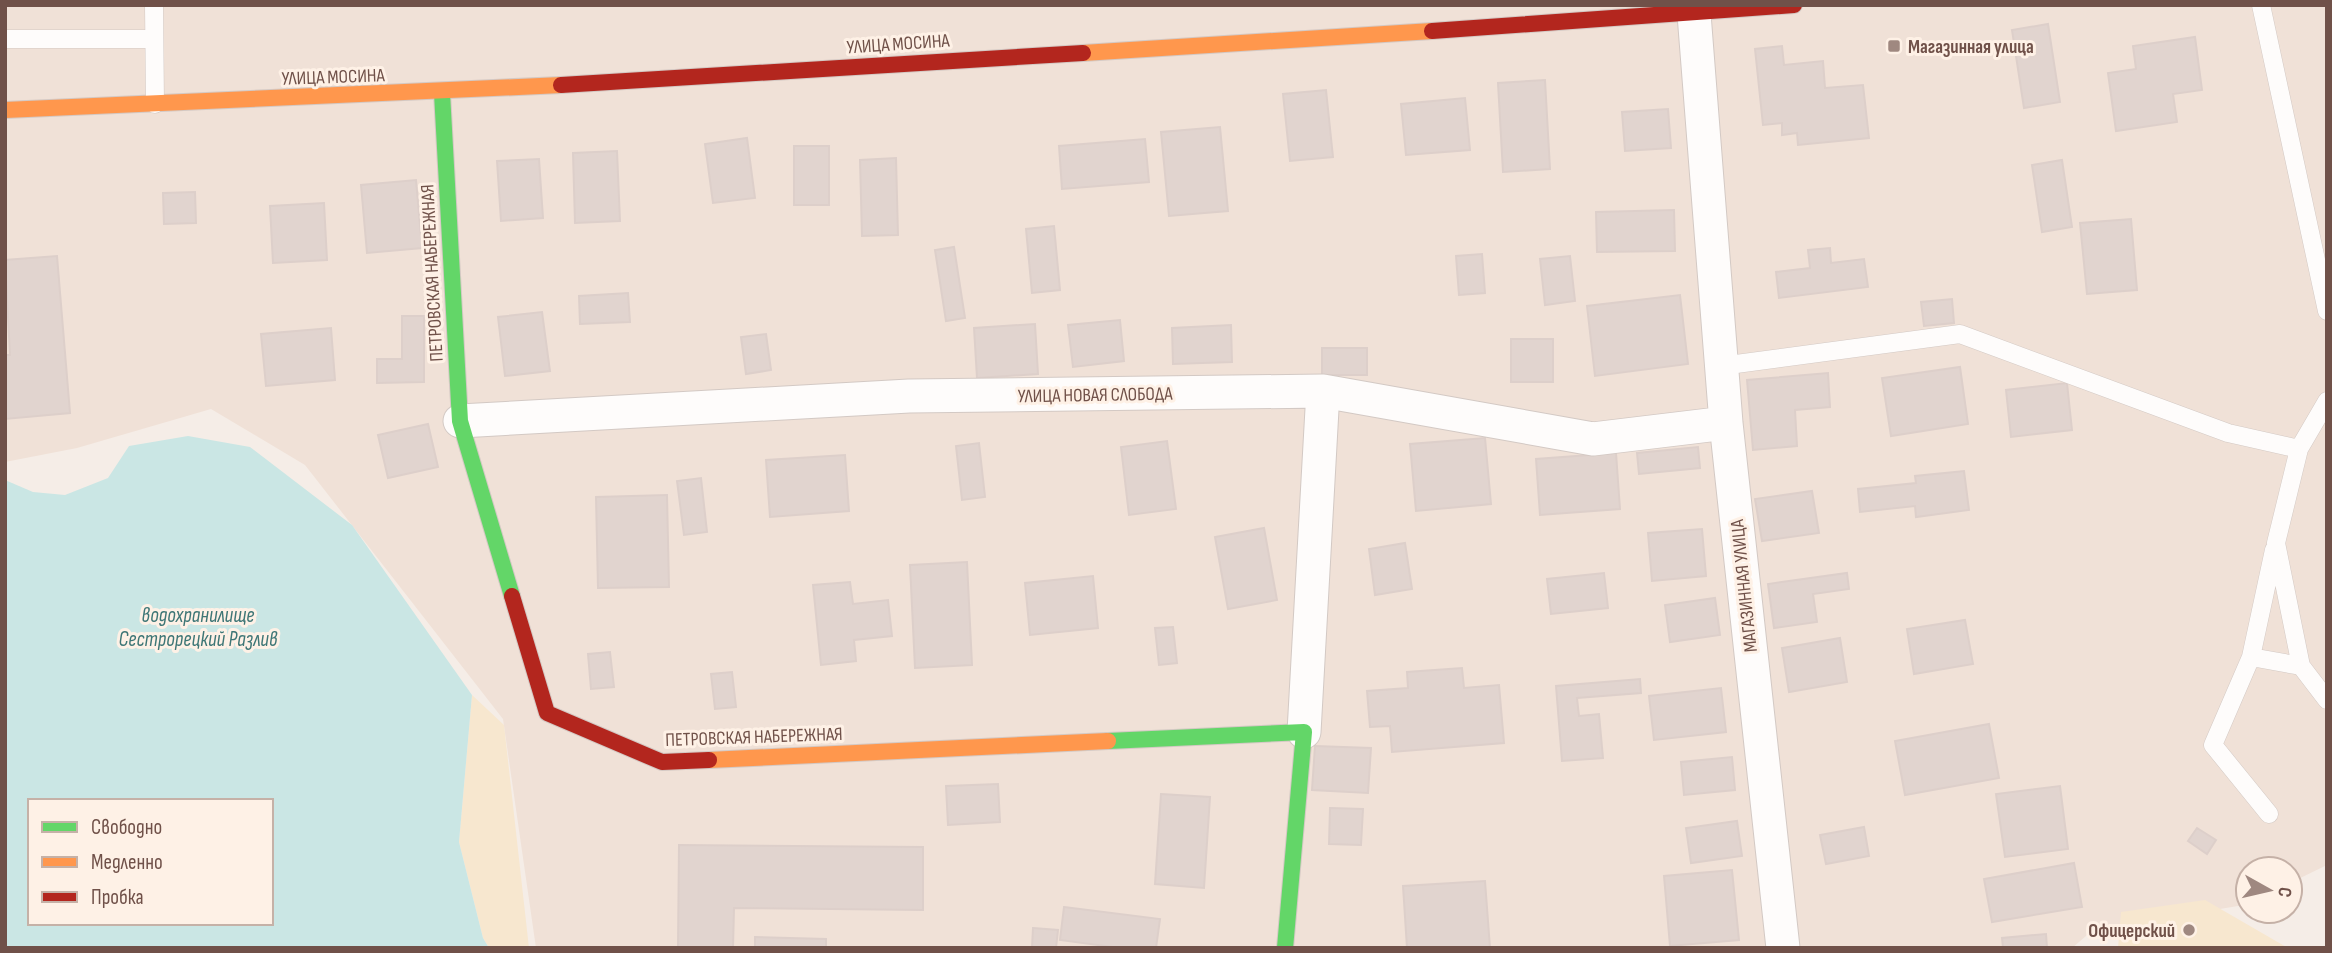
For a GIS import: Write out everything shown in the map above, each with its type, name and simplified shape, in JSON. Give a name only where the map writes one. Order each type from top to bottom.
[{"type":"street","name":"УЛИЦА МОСИНА","points":[[5,110],[442,93],[1542,14],[1694,14],[1794,5]]},
{"type":"street","name":"МАГАЗИННАЯ УЛИЦА","points":[[1694,14],[1726,423],[1783,948]]},
{"type":"street","name":"ПЕТРОВСКАЯ НАБЕРЕЖНАЯ","points":[[442,93],[460,421],[547,713],[662,762],[1304,732]]},
{"type":"street","name":"УЛИЦА НОВАЯ СЛОБОДА","points":[[460,421],[909,396],[1322,391],[1593,439],[1726,423]]},
{"type":"street","points":[[1285,948],[1304,732],[1322,391]]},
{"type":"lane","points":[[154,5],[155,104]]},
{"type":"lane","points":[[2261,5],[2327,311]]},
{"type":"lane","points":[[5,39],[153,39]]},
{"type":"lane","points":[[1721,366],[1960,334],[2228,433],[2299,449]]},
{"type":"lane","points":[[2269,814],[2213,745],[2251,657],[2299,449],[2327,401]]},
{"type":"lane","points":[[2276,543],[2301,666],[2327,700]]},
{"type":"lane","points":[[2251,657],[2301,666]]},
{"type":"shaded area","points":[[5,5],[2327,5],[2327,865],[2304,876],[2304,855],[2234,855],[2234,907],[2093,930],[2072,948],[536,948],[503,719],[305,465],[211,409],[77,448],[5,462]]},
{"type":"sand","points":[[472,695],[504,725],[529,948],[489,948],[483,938],[459,842]]},
{"type":"sand","name":"Офицерский","points":[[2205,900],[2234,917],[2234,925],[2248,925],[2288,948],[2118,948],[2121,912]]},
{"type":"water","name":"водохранилище Сестрорецкий Разлив","points":[[188,436],[250,447],[352,525],[472,695],[459,842],[483,938],[489,948],[5,948],[5,480],[33,492],[65,495],[108,478],[129,446]]},
{"type":"building","points":[[2048,24],[2060,102],[2024,108],[2012,30]]},
{"type":"building","points":[[2195,37],[2202,90],[2173,94],[2177,122],[2116,131],[2108,73],[2136,69],[2133,46]]},
{"type":"building","points":[[1782,46],[1784,65],[1823,61],[1825,88],[1863,85],[1869,138],[1798,145],[1797,133],[1782,135],[1782,123],[1763,125],[1755,49]]},
{"type":"building","points":[[1545,80],[1550,169],[1503,172],[1498,83]]},
{"type":"building","points":[[1326,90],[1333,157],[1290,161],[1283,94]]},
{"type":"building","points":[[1465,98],[1470,150],[1406,155],[1401,104]]},
{"type":"building","points":[[1668,109],[1671,148],[1625,151],[1622,112]]},
{"type":"building","points":[[1220,127],[1228,211],[1169,216],[1161,132]]},
{"type":"building","points":[[747,138],[755,198],[713,203],[705,144]]},
{"type":"building","points":[[1145,139],[1149,182],[1062,189],[1059,146]]},
{"type":"building","points":[[794,146],[829,146],[829,205],[794,205]]},
{"type":"building","points":[[617,151],[620,221],[575,223],[573,153]]},
{"type":"building","points":[[896,158],[898,235],[862,236],[860,160]]},
{"type":"building","points":[[539,159],[543,218],[501,221],[497,161]]},
{"type":"building","points":[[2062,160],[2072,227],[2042,232],[2032,165]]},
{"type":"building","points":[[416,180],[422,248],[367,253],[361,185]]},
{"type":"building","points":[[195,192],[196,223],[164,224],[163,193]]},
{"type":"building","points":[[324,203],[327,260],[273,263],[270,206]]},
{"type":"building","points":[[1674,210],[1675,251],[1597,252],[1596,212]]},
{"type":"building","points":[[2131,219],[2137,290],[2087,294],[2080,223]]},
{"type":"building","points":[[1054,226],[1060,290],[1032,293],[1026,229]]},
{"type":"building","points":[[954,247],[965,318],[946,321],[935,250]]},
{"type":"building","points":[[1830,248],[1831,263],[1864,259],[1868,287],[1779,298],[1776,272],[1810,268],[1808,250]]},
{"type":"building","points":[[1482,254],[1485,293],[1459,295],[1456,256]]},
{"type":"building","points":[[57,256],[70,413],[5,419],[5,355],[10,355],[5,260]]},
{"type":"building","points":[[1570,256],[1575,301],[1545,305],[1540,259]]},
{"type":"building","points":[[628,293],[630,322],[580,324],[579,296]]},
{"type":"building","points":[[1680,295],[1688,364],[1595,376],[1587,306]]},
{"type":"building","points":[[1952,299],[1954,323],[1924,326],[1921,302]]},
{"type":"building","points":[[542,312],[550,371],[505,376],[498,317]]},
{"type":"building","points":[[402,316],[424,316],[424,382],[377,383],[377,359],[402,359]]},
{"type":"building","points":[[1120,320],[1124,361],[1073,367],[1068,325]]},
{"type":"building","points":[[1035,324],[1038,374],[977,378],[974,328]]},
{"type":"building","points":[[1231,325],[1232,362],[1173,364],[1172,328]]},
{"type":"building","points":[[331,328],[335,380],[266,386],[261,334]]},
{"type":"building","points":[[766,334],[771,370],[746,374],[741,337]]},
{"type":"building","points":[[1511,339],[1553,339],[1553,382],[1511,382]]},
{"type":"building","points":[[1322,348],[1367,348],[1367,375],[1322,375]]},
{"type":"building","points":[[1960,367],[1968,424],[1891,436],[1882,378]]},
{"type":"building","points":[[1828,373],[1830,407],[1795,410],[1797,446],[1753,450],[1747,380]]},
{"type":"building","points":[[2067,383],[2072,430],[2011,437],[2006,390]]},
{"type":"building","points":[[428,424],[438,467],[388,478],[378,435]]},
{"type":"building","points":[[1485,438],[1491,504],[1416,511],[1410,444]]},
{"type":"building","points":[[1167,441],[1176,509],[1129,515],[1121,447]]},
{"type":"building","points":[[979,443],[985,497],[962,500],[956,446]]},
{"type":"building","points":[[1698,447],[1700,468],[1639,474],[1637,453]]},
{"type":"building","points":[[1616,453],[1620,509],[1540,515],[1536,459]]},
{"type":"building","points":[[845,455],[849,511],[770,517],[766,460]]},
{"type":"building","points":[[1964,471],[1969,510],[1916,517],[1915,506],[1860,512],[1858,489],[1916,483],[1915,476]]},
{"type":"building","points":[[701,478],[707,532],[684,535],[677,481]]},
{"type":"building","points":[[1812,491],[1819,533],[1762,541],[1755,499]]},
{"type":"building","points":[[667,495],[669,587],[598,588],[596,497]]},
{"type":"building","points":[[1264,528],[1277,600],[1228,609],[1215,537]]},
{"type":"building","points":[[1702,529],[1706,576],[1652,581],[1648,533]]},
{"type":"building","points":[[1405,543],[1412,589],[1375,595],[1369,549]]},
{"type":"building","points":[[967,562],[972,665],[915,668],[910,565]]},
{"type":"building","points":[[1604,573],[1608,608],[1551,614],[1547,579]]},
{"type":"building","points":[[1847,573],[1849,589],[1813,594],[1817,622],[1774,628],[1768,584]]},
{"type":"building","points":[[1093,576],[1098,628],[1030,635],[1025,583]]},
{"type":"building","points":[[850,582],[853,604],[888,600],[892,636],[854,640],[856,661],[821,665],[813,585]]},
{"type":"building","points":[[1715,598],[1720,635],[1670,642],[1665,605]]},
{"type":"building","points":[[1965,620],[1973,664],[1914,674],[1907,629]]},
{"type":"building","points":[[1173,627],[1177,663],[1159,665],[1155,628]]},
{"type":"building","points":[[1840,638],[1847,682],[1789,692],[1782,648]]},
{"type":"building","points":[[610,652],[614,687],[591,689],[588,654]]},
{"type":"building","points":[[1462,668],[1464,688],[1499,685],[1504,743],[1392,752],[1390,726],[1370,727],[1367,691],[1408,688],[1407,672]]},
{"type":"building","points":[[732,672],[736,707],[715,709],[711,674]]},
{"type":"building","points":[[1640,679],[1641,693],[1577,698],[1579,716],[1599,714],[1603,758],[1562,761],[1556,686]]},
{"type":"building","points":[[1721,688],[1726,732],[1654,740],[1649,696]]},
{"type":"building","points":[[1989,724],[1999,778],[1905,795],[1895,741]]},
{"type":"building","points":[[1315,746],[1371,748],[1368,793],[1312,790]]},
{"type":"building","points":[[1732,757],[1735,790],[1684,795],[1681,762]]},
{"type":"building","points":[[998,784],[1000,822],[948,825],[946,786]]},
{"type":"building","points":[[2060,786],[2068,849],[2005,857],[1996,794]]},
{"type":"building","points":[[1161,794],[1210,797],[1204,888],[1155,884]]},
{"type":"building","points":[[1330,808],[1363,809],[1361,845],[1329,844]]},
{"type":"building","points":[[1737,821],[1742,856],[1691,863],[1686,828]]},
{"type":"building","points":[[1864,827],[1869,856],[1826,864],[1820,835]]},
{"type":"building","points":[[2197,828],[2216,840],[2207,854],[2188,841]]},
{"type":"building","points":[[679,845],[923,847],[923,910],[734,908],[733,948],[678,948]]},
{"type":"building","points":[[2074,863],[2082,907],[1992,922],[1984,879]]},
{"type":"building","points":[[1732,870],[1739,940],[1670,946],[1664,876]]},
{"type":"building","points":[[1485,881],[1490,948],[1407,948],[1403,886]]},
{"type":"building","points":[[1064,907],[1160,919],[1156,948],[1120,948],[1060,940]]},
{"type":"building","points":[[1033,928],[1058,930],[1056,948],[1032,948]]},
{"type":"building","points":[[2046,934],[2047,948],[2003,948],[2002,938]]},
{"type":"building","points":[[755,937],[826,939],[826,948],[755,948]]},
{"type":"traffic: fast","points":[[442,93],[460,421],[512,596]]},
{"type":"traffic: fast","points":[[1108,741],[1304,732],[1285,948]]},
{"type":"traffic: slow","points":[[1083,53],[1432,31]]},
{"type":"traffic: slow","points":[[5,110],[561,85]]},
{"type":"traffic: slow","points":[[709,760],[1108,741]]},
{"type":"traffic: jam","points":[[1432,31],[1794,5]]},
{"type":"traffic: jam","points":[[561,85],[1083,53]]},
{"type":"traffic: jam","points":[[512,596],[547,713],[662,762],[709,760]]},
{"type":"place","name":"Магазинная улица","points":[[1894,46]]},
{"type":"place","name":"Офицерский","points":[[2189,930]]}]
